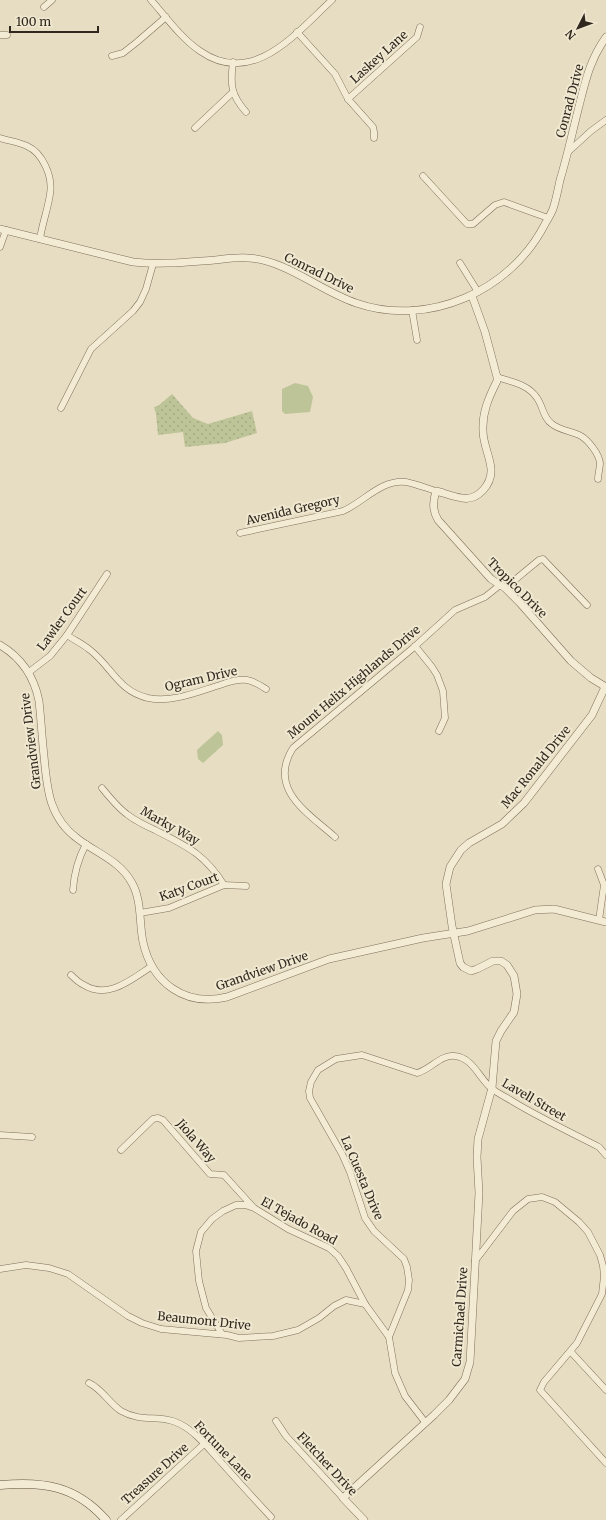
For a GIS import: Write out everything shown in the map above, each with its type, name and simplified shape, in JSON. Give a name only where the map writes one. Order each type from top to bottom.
[{"type":"main road","points":[[0,1485],[44,1484],[57,1487],[87,1501],[106,1520]]},
{"type":"street","points":[[44,7],[52,0]]},
{"type":"street","points":[[151,0],[200,51],[212,57],[233,62],[247,62],[266,56],[278,48],[332,0]]},
{"type":"street","points":[[112,56],[123,53],[166,17]]},
{"type":"street","name":"Laskey Lane","points":[[348,99],[417,37],[420,27]]},
{"type":"street","points":[[296,32],[335,74],[348,99],[373,127],[374,138]]},
{"type":"street","name":"Conrad Drive","points":[[3,229],[123,260],[153,264],[248,258],[272,263],[283,267],[332,294],[357,304],[382,310],[429,309],[456,302],[475,294],[507,273],[528,252],[541,232],[553,210],[590,64],[606,37]]},
{"type":"street","points":[[233,62],[231,79],[232,92],[238,103],[246,112]]},
{"type":"street","points":[[195,128],[232,92]]},
{"type":"street","points":[[568,152],[591,131],[606,120]]},
{"type":"street","points":[[0,138],[28,146],[39,156],[47,170],[51,193],[40,239]]},
{"type":"street","points":[[422,176],[467,224],[472,224],[495,205],[504,202],[548,218]]},
{"type":"street","points":[[0,247],[3,229]]},
{"type":"street","points":[[460,263],[475,294],[497,376],[527,388],[537,398],[551,424],[561,430],[581,436],[588,442],[599,459],[600,464],[598,479]]},
{"type":"street","points":[[61,408],[91,349],[133,311],[140,302],[146,289],[153,264]]},
{"type":"street","points":[[412,310],[418,340]]},
{"type":"street","name":"Avenida Gregory","points":[[240,533],[342,511],[351,508],[384,485],[400,482],[463,499],[480,493],[489,482],[491,468],[483,440],[483,422],[486,406],[497,381],[497,376]]},
{"type":"street","name":"Tropico Drive","points":[[436,491],[433,503],[438,520],[491,579],[502,586],[571,661],[591,678],[606,687]]},
{"type":"street","name":"Mount Helix Highlands Drive","points":[[335,837],[296,802],[286,786],[284,774],[287,758],[296,743],[415,646],[454,610],[485,597],[538,560],[543,559],[587,605]]},
{"type":"street","name":"Lawler Court","points":[[29,672],[50,656],[67,635],[107,574]]},
{"type":"street","name":"Ogram Drive","points":[[67,635],[90,650],[119,682],[138,695],[163,699],[185,696],[233,681],[246,680],[255,682],[266,689]]},
{"type":"street","name":"Grandview Drive","points":[[0,645],[18,658],[29,672],[37,689],[47,789],[49,798],[60,821],[72,834],[110,859],[128,876],[137,894],[143,942],[152,966],[164,982],[181,993],[194,998],[213,1000],[227,997],[329,959],[484,926],[542,909],[559,910],[603,921]]},
{"type":"street","points":[[415,646],[437,675],[443,691],[445,718],[439,731]]},
{"type":"street","name":"Mac Ronald Drive","points":[[453,933],[446,884],[450,867],[461,850],[469,843],[502,824],[524,803],[592,715],[606,687]]},
{"type":"street","name":"Marky Way","points":[[102,788],[117,806],[128,816],[195,852],[213,868],[224,885]]},
{"type":"street","points":[[73,890],[74,876],[78,860],[86,844]]},
{"type":"street","points":[[598,869],[604,885],[603,921]]},
{"type":"street","name":"Katy Court","points":[[140,913],[169,908],[224,885],[246,886]]},
{"type":"street","name":"Lavell Street","points":[[453,933],[457,957],[463,967],[468,970],[473,970],[493,961],[500,961],[507,965],[516,981],[517,1001],[514,1012],[496,1041],[492,1088],[531,1112],[599,1147],[606,1155]]},
{"type":"street","points":[[72,976],[83,985],[90,988],[109,990],[120,986],[152,966]]},
{"type":"street","name":"La Cuesta Drive","points":[[389,1337],[408,1290],[408,1271],[404,1259],[374,1232],[365,1218],[350,1172],[340,1150],[310,1098],[309,1090],[311,1082],[318,1070],[342,1058],[362,1055],[417,1072],[422,1072],[445,1057],[452,1056],[463,1058],[474,1066],[492,1088]]},
{"type":"street","name":"Carmichael Drive","points":[[344,1498],[449,1400],[465,1379],[470,1362],[479,1193],[477,1158],[478,1139],[492,1088]]},
{"type":"street","name":"Jiola Way","points":[[121,1150],[153,1119],[158,1118],[163,1120],[210,1174],[224,1175],[254,1208]]},
{"type":"street","points":[[0,1135],[32,1136]]},
{"type":"street","points":[[475,1261],[513,1211],[528,1199],[542,1198],[551,1200],[579,1222],[588,1232],[600,1255],[604,1276],[602,1294],[577,1343],[571,1352],[544,1382],[540,1390],[606,1463]]},
{"type":"street","name":"El Tejado Road","points":[[222,1334],[206,1308],[199,1281],[196,1251],[201,1232],[212,1219],[223,1211],[236,1205],[245,1205],[254,1208],[288,1229],[329,1248],[338,1256],[365,1304],[389,1337],[395,1373],[405,1396],[425,1422]]},
{"type":"street","name":"Beaumont Drive","points":[[0,1269],[26,1265],[52,1269],[68,1274],[128,1316],[142,1323],[161,1329],[222,1334],[239,1338],[273,1336],[298,1330],[334,1306],[346,1300],[365,1304]]},
{"type":"street","points":[[571,1352],[606,1390]]},
{"type":"street","name":"Fortune Lane","points":[[89,1383],[96,1387],[121,1410],[138,1418],[174,1421],[186,1427],[204,1444],[271,1517]]},
{"type":"street","name":"Fletcher Drive","points":[[276,1421],[286,1436],[364,1520]]},
{"type":"street","name":"Treasure Drive","points":[[121,1520],[204,1444]]},
{"type":"green space","points":[[295,383],[308,386],[313,397],[310,412],[285,414],[282,411],[282,389]]},
{"type":"green space","points":[[172,394],[193,418],[208,424],[252,411],[257,433],[225,443],[185,447],[183,432],[158,435],[154,407],[158,406]]},
{"type":"green space","points":[[218,731],[222,735],[223,745],[203,763],[198,759],[197,750]]}]
